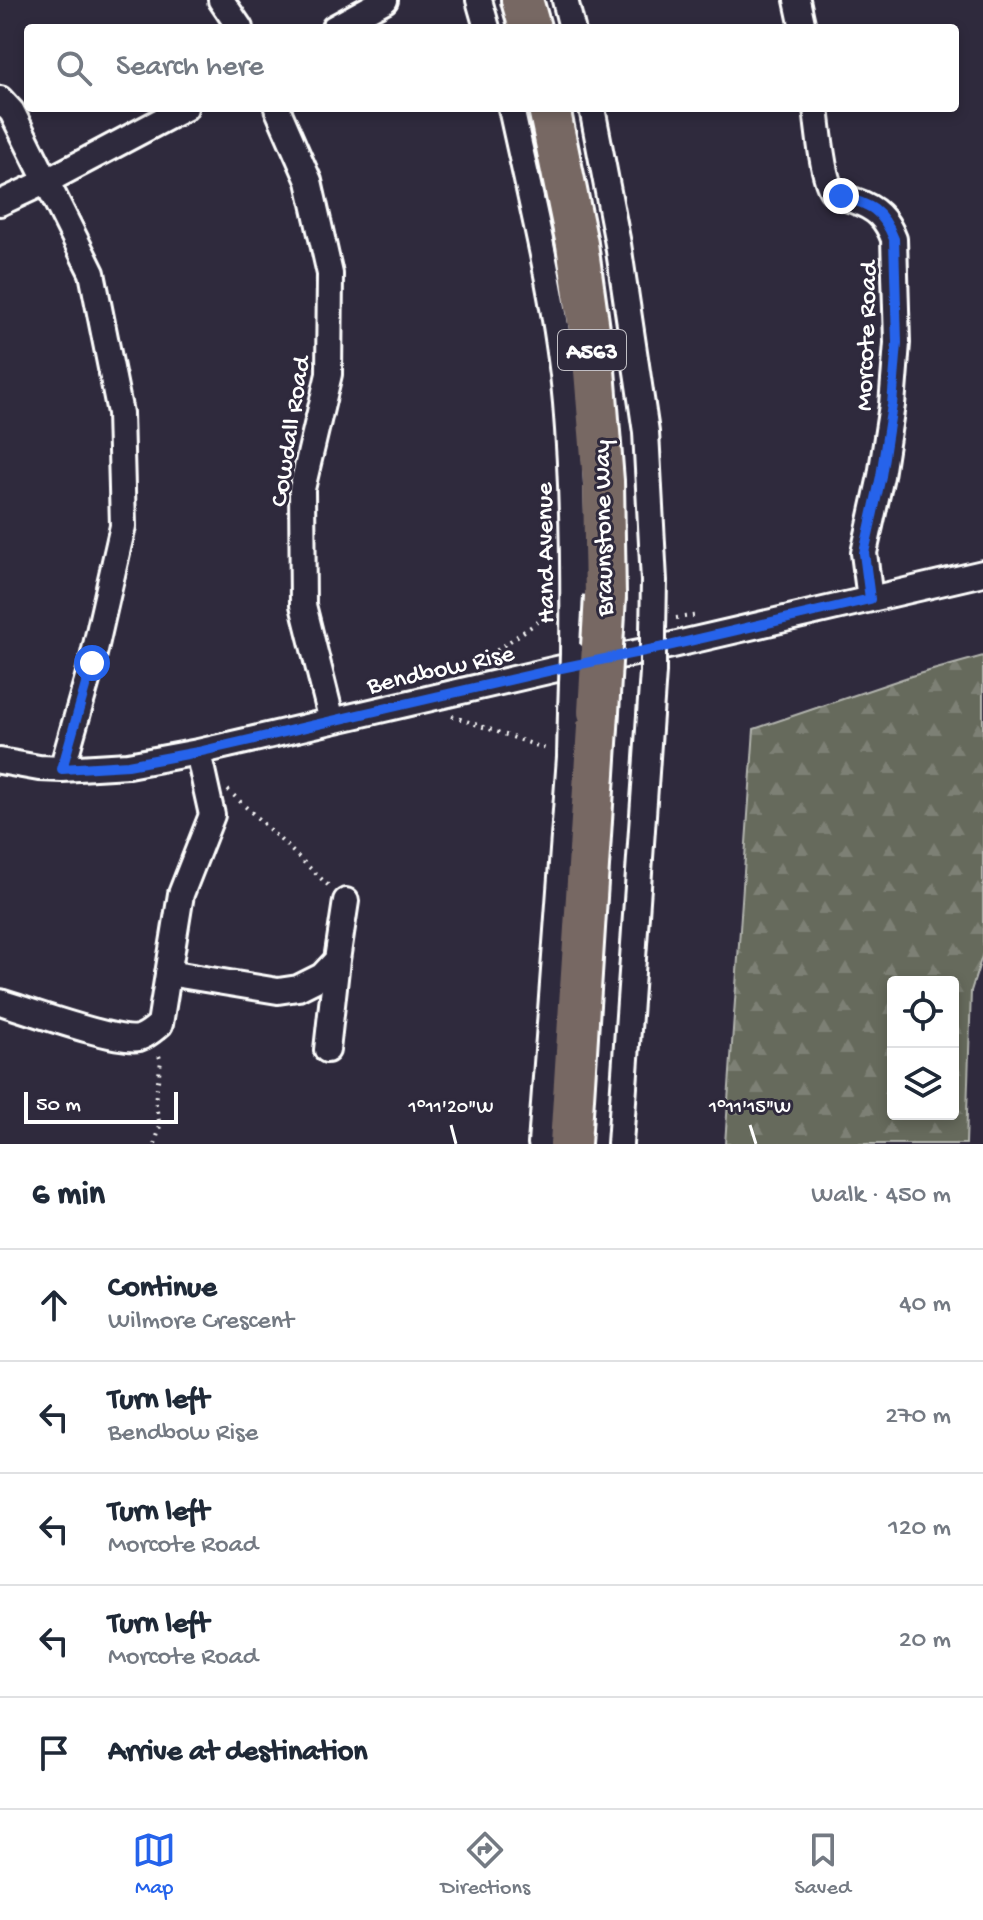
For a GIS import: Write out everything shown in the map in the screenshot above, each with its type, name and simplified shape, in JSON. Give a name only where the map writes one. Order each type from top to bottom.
[{"type":"highway","points":[[522,0],[529,24]]},
{"type":"highway","name":"Braunstone Way","points":[[550,112],[577,244],[593,358],[603,481],[605,596],[585,712],[570,1144]]},
{"type":"street","points":[[221,0],[237,24]]},
{"type":"street","points":[[341,24],[385,0]]},
{"type":"street","points":[[479,0],[486,24]]},
{"type":"street","points":[[565,0],[571,24]]},
{"type":"street","points":[[797,0],[802,24]]},
{"type":"street","points":[[0,99],[12,112],[92,273],[120,413],[123,526],[92,663],[62,769]]},
{"type":"street","points":[[0,203],[177,112]]},
{"type":"street","name":"Cowdall Road","points":[[279,112],[309,181],[330,274],[329,374],[302,489],[303,605],[332,721]]},
{"type":"street","name":"Hand Avenue","points":[[512,112],[538,234],[566,402],[574,597],[573,654],[585,712],[570,757],[541,1144]]},
{"type":"street","points":[[593,112],[618,244],[646,432],[654,581],[653,672],[620,1144]]},
{"type":"street","name":"Morcote Road","points":[[817,112],[830,189],[880,213],[894,239],[897,343],[892,405],[881,476],[864,553],[870,599]]},
{"type":"street","name":"Bendbow Rise","points":[[0,761],[62,769],[128,765],[198,752],[983,573]]},
{"type":"street","points":[[0,1002],[113,1036],[137,1039],[151,1033],[160,1024],[181,894],[212,815],[198,752]]},
{"type":"street","points":[[327,1050],[346,901]]},
{"type":"street","points":[[168,973],[278,991],[298,988],[322,976],[337,960]]},
{"type":"path","points":[[207,794],[228,790],[346,901]]},
{"type":"path","points":[[151,1033],[161,1061],[155,1101],[160,1126],[155,1144]]},
{"type":"green space","points":[[983,656],[983,953],[971,991],[966,1144],[725,1144],[754,729],[911,676]]},
{"type":"route","points":[[92,663],[62,769],[128,765],[198,752],[870,599],[864,553],[881,476],[892,405],[897,343],[894,239],[880,213],[841,196]]}]
